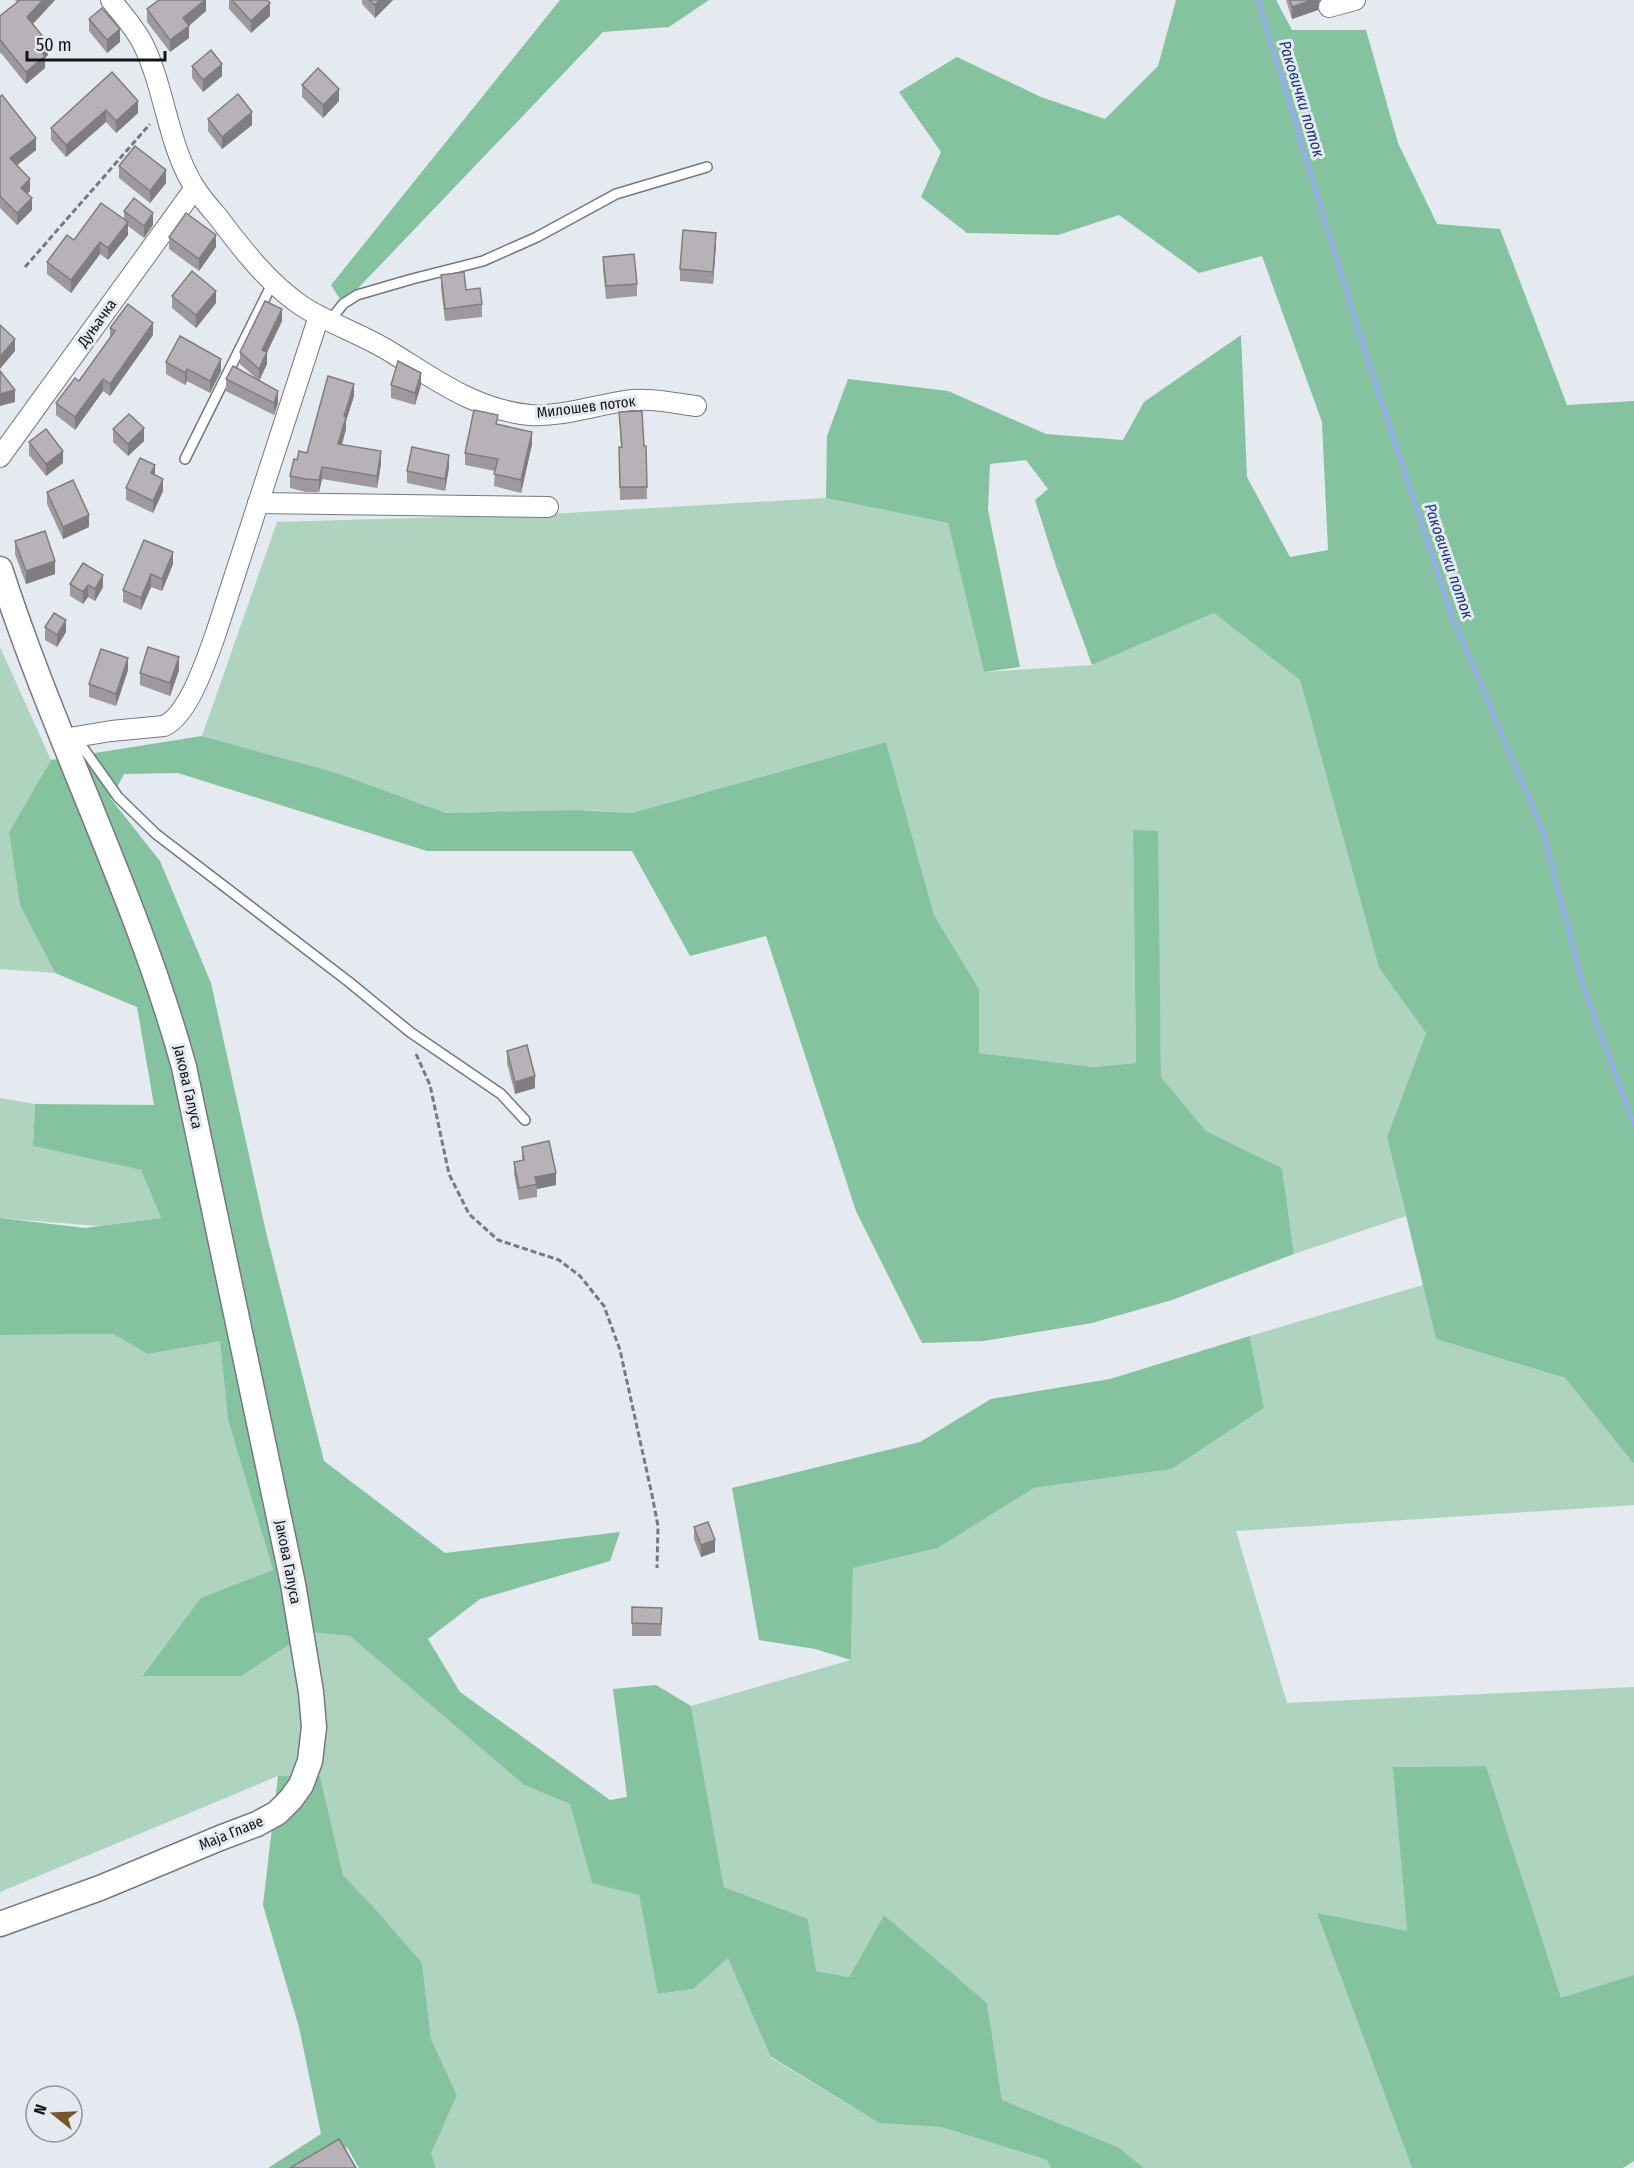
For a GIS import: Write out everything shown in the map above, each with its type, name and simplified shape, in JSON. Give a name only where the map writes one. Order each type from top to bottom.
[{"type":"street","name":"Милошев поток","points":[[111,0],[142,40],[183,167],[195,188],[240,246],[273,282],[301,306],[368,339],[447,388],[496,409],[531,415],[549,414],[636,400],[696,406]]},
{"type":"street","points":[[1329,8],[1355,0]]},
{"type":"street","name":"Дуњачка","points":[[0,457],[195,188]]},
{"type":"street","points":[[70,739],[111,731],[164,726],[172,723],[178,715],[203,668],[258,503],[324,319]]},
{"type":"street","points":[[258,503],[548,507]]},
{"type":"street","name":"Јакова Галуса","points":[[0,569],[38,679],[70,739],[161,991],[184,1067],[278,1507],[300,1626]]},
{"type":"street","name":"Маја Главе","points":[[0,1924],[100,1888],[257,1824],[277,1813],[301,1785],[314,1742],[311,1692],[300,1626]]},
{"type":"lane","points":[[324,319],[357,295],[483,261],[537,237],[616,194],[707,167]]},
{"type":"lane","points":[[185,459],[273,282]]},
{"type":"lane","name":"Јакова Галуса","points":[[70,739],[118,797],[156,834],[349,982],[410,1032],[501,1094],[525,1120]]},
{"type":"path","points":[[25,267],[164,107]]},
{"type":"path","points":[[410,1032],[411,1043],[430,1085],[450,1174],[469,1214],[498,1240],[559,1260],[580,1276],[604,1306],[620,1350],[652,1495],[658,1526],[657,1568]]},
{"type":"green space","points":[[560,0],[709,0],[669,27],[603,32],[343,304],[331,285]]},
{"type":"green space","points":[[1176,0],[1276,0],[1292,30],[1366,30],[1398,143],[1437,224],[1500,229],[1567,405],[1634,401],[1634,1464],[1565,1378],[1436,1339],[1387,1137],[1426,1033],[1379,968],[1300,680],[1214,613],[1092,665],[1035,500],[1048,489],[1026,460],[990,464],[988,510],[1020,667],[984,672],[948,523],[826,498],[827,436],[848,379],[948,391],[1046,434],[1123,440],[1144,402],[1241,335],[1247,477],[1290,557],[1328,550],[1322,422],[1262,256],[1199,273],[1119,215],[1058,235],[967,233],[921,197],[941,152],[899,92],[957,57],[1041,97],[1105,119],[1158,66]]},
{"type":"green space","points":[[826,498],[948,523],[984,672],[1092,665],[1214,613],[1300,680],[1379,968],[1426,1033],[1387,1137],[1406,1216],[1294,1254],[1282,1168],[1206,1131],[1161,1077],[1157,831],[1133,831],[1136,1063],[1093,1067],[979,1053],[979,989],[934,915],[886,742],[632,813],[589,810],[446,813],[334,772],[202,736],[277,522],[549,514]]},
{"type":"green space","points":[[0,647],[51,760],[9,832],[20,905],[55,973],[0,969]]},
{"type":"green space","points":[[202,736],[334,772],[446,813],[579,810],[632,813],[886,742],[934,915],[979,989],[979,1053],[1093,1067],[1136,1063],[1133,830],[1158,831],[1161,1077],[1206,1131],[1282,1168],[1294,1254],[1172,1300],[1092,1323],[983,1341],[922,1343],[856,1211],[766,936],[690,956],[632,851],[427,851],[178,773],[124,774],[111,799],[160,861],[211,983],[266,1232],[324,1461],[445,1553],[620,1532],[610,1561],[480,1599],[428,1639],[460,1692],[610,1800],[627,1797],[613,1689],[656,1685],[691,1706],[724,1887],[808,1919],[816,1971],[849,1977],[884,1915],[987,2003],[1002,2100],[1118,2147],[1144,2168],[1051,2168],[1047,2160],[941,2127],[879,2123],[770,2056],[728,1958],[693,1989],[658,1994],[639,1895],[592,1883],[570,1804],[524,1785],[350,1636],[308,1632],[241,1676],[142,1676],[201,1598],[273,1570],[228,1420],[220,1341],[148,1354],[113,1334],[0,1335],[0,1218],[85,1228],[161,1218],[141,1170],[33,1146],[35,1104],[154,1105],[137,1007],[55,973],[20,905],[9,832],[51,760]]},
{"type":"green space","points":[[0,1098],[35,1104],[33,1146],[141,1170],[161,1218],[98,1226],[0,1218]]},
{"type":"green space","points":[[1423,1285],[1436,1339],[1565,1378],[1634,1464],[1634,1505],[1236,1531],[1287,1703],[1634,1687],[1634,1975],[1561,1999],[1486,1766],[1394,1767],[1407,1932],[1317,1913],[1412,2168],[1144,2168],[1118,2147],[1002,2100],[987,2003],[884,1915],[849,1977],[816,1971],[808,1919],[724,1887],[691,1706],[851,1660],[853,1568],[938,1548],[1034,1488],[1172,1469],[1264,1408],[1250,1336]]},
{"type":"green space","points":[[113,1334],[149,1354],[220,1340],[228,1420],[273,1570],[201,1599],[142,1675],[308,1632],[350,1636],[524,1785],[570,1804],[592,1882],[639,1895],[659,1994],[693,1989],[728,1957],[770,2057],[879,2123],[941,2127],[1047,2160],[1051,2168],[436,2168],[430,2153],[457,2095],[431,2039],[422,1963],[343,1875],[320,1776],[278,1776],[0,1892],[0,1335]]},
{"type":"green space","points":[[1250,1336],[1264,1408],[1172,1469],[1034,1488],[938,1548],[853,1568],[851,1660],[815,1649],[759,1640],[732,1488],[920,1442],[991,1399],[1110,1379]]},
{"type":"green space","points":[[1486,1766],[1561,1998],[1634,1975],[1634,2161],[1623,2168],[1412,2168],[1317,1913],[1407,1931],[1393,1767]]},
{"type":"green space","points":[[278,1776],[320,1776],[343,1875],[422,1963],[431,2039],[457,2095],[431,2153],[436,2168],[359,2168],[347,2147],[309,2168],[268,2168],[321,2134],[299,2027],[263,1905]]},
{"type":"building","points":[[20,0],[43,0],[27,17],[48,43],[40,50],[45,56],[26,72],[0,41],[0,16]]},
{"type":"building","points":[[159,0],[205,0],[183,18],[189,26],[170,40],[147,9]]},
{"type":"building","points":[[232,0],[267,0],[270,3],[251,21]]},
{"type":"building","points":[[369,0],[380,0],[375,5]]},
{"type":"building","points":[[1290,0],[1312,0],[1292,7]]},
{"type":"building","points":[[102,8],[120,29],[107,40],[89,19]]},
{"type":"building","points":[[211,50],[222,64],[203,80],[192,66]]},
{"type":"building","points":[[318,68],[339,89],[323,105],[302,85]]},
{"type":"building","points":[[112,72],[138,101],[116,121],[106,110],[66,145],[51,128]]},
{"type":"building","points":[[238,94],[252,112],[222,137],[208,119]]},
{"type":"building","points":[[2,95],[36,138],[10,158],[30,179],[21,188],[32,198],[17,213],[0,196],[0,97]]},
{"type":"building","points":[[135,146],[166,170],[150,191],[119,166]]},
{"type":"building","points":[[134,198],[153,213],[144,226],[124,211]]},
{"type":"building","points":[[101,203],[128,222],[108,248],[100,242],[71,280],[47,262],[67,235],[74,240]]},
{"type":"building","points":[[186,213],[216,235],[199,259],[169,237]]},
{"type":"building","points":[[683,230],[716,233],[713,272],[680,269]]},
{"type":"building","points":[[634,254],[637,284],[606,286],[603,257]]},
{"type":"building","points":[[192,271],[216,291],[196,315],[172,296]]},
{"type":"building","points":[[464,272],[466,290],[480,288],[482,304],[445,309],[441,275]]},
{"type":"building","points":[[265,301],[282,309],[262,350],[267,352],[259,369],[240,352]]},
{"type":"building","points":[[128,304],[153,323],[110,384],[103,379],[75,417],[56,403],[75,378],[79,381],[115,331],[110,328]]},
{"type":"building","points":[[0,325],[15,339],[0,357]]},
{"type":"building","points":[[180,336],[221,359],[210,381],[187,369],[185,373],[166,362]]},
{"type":"building","points":[[398,361],[421,373],[415,393],[391,385]]},
{"type":"building","points":[[233,366],[278,391],[274,403],[226,379]]},
{"type":"building","points":[[0,371],[15,390],[0,394]]},
{"type":"building","points":[[328,376],[354,384],[338,444],[381,451],[377,476],[322,467],[319,480],[290,476],[294,459],[297,460],[299,451],[307,453]]},
{"type":"building","points":[[474,410],[498,415],[496,424],[532,432],[521,480],[494,474],[498,459],[465,453]]},
{"type":"building","points":[[642,411],[647,487],[620,487],[619,447],[622,447],[619,412]]},
{"type":"building","points":[[129,414],[144,428],[128,444],[113,429]]},
{"type":"building","points":[[46,429],[63,451],[46,464],[29,442]]},
{"type":"building","points":[[412,447],[449,455],[445,479],[407,471]]},
{"type":"building","points":[[140,458],[155,465],[151,473],[163,479],[153,501],[126,488]]},
{"type":"building","points":[[73,480],[89,515],[63,527],[47,492]]},
{"type":"building","points":[[45,531],[55,561],[26,571],[15,541]]},
{"type":"building","points":[[144,540],[173,552],[162,579],[151,574],[141,598],[123,590]]},
{"type":"building","points":[[83,563],[103,575],[95,589],[88,585],[83,592],[70,584]]},
{"type":"building","points":[[54,613],[66,620],[57,635],[45,627]]},
{"type":"building","points":[[148,647],[179,657],[170,683],[140,673]]},
{"type":"building","points":[[101,649],[128,658],[116,694],[89,684]]},
{"type":"building","points":[[527,1045],[535,1076],[515,1082],[507,1051]]},
{"type":"building","points":[[549,1141],[556,1173],[535,1177],[537,1184],[519,1188],[514,1162],[524,1160],[522,1147]]},
{"type":"building","points":[[708,1522],[715,1540],[701,1545],[694,1527]]},
{"type":"building","points":[[632,1607],[662,1608],[661,1624],[632,1623]]},
{"type":"building","points":[[339,2139],[356,2168],[290,2168]]},
{"type":"waterway","name":"Раковички поток","points":[[1258,0],[1355,320],[1450,611],[1543,832],[1584,989],[1634,1124]]}]
